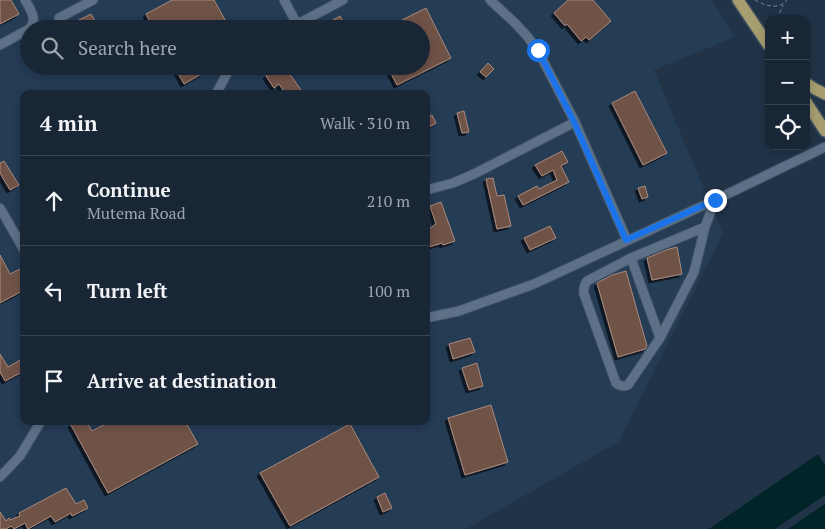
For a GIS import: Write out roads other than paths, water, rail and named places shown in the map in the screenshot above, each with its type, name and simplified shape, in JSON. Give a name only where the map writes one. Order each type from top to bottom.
[{"type":"main road","points":[[738,0],[765,40]]},
{"type":"main road","points":[[810,86],[825,94]]},
{"type":"main road","points":[[808,105],[825,131]]},
{"type":"street","points":[[25,0],[34,20]]},
{"type":"street","points":[[60,18],[93,0]]},
{"type":"street","points":[[284,0],[290,20]]},
{"type":"street","points":[[304,20],[343,0]]},
{"type":"street","points":[[490,0],[514,22],[538,50],[574,122],[626,240]]},
{"type":"street","points":[[0,44],[20,34]]},
{"type":"street","points":[[218,90],[226,75]]},
{"type":"street","points":[[430,189],[453,183],[474,174],[574,122]]},
{"type":"street","points":[[430,317],[459,311],[523,289],[825,147]]},
{"type":"street","points":[[705,227],[631,258],[587,281],[583,289],[584,294],[616,383],[619,385],[624,387],[628,385],[660,338],[694,272],[705,227],[715,200]]},
{"type":"street","points":[[0,208],[20,243]]},
{"type":"street","points":[[631,258],[660,338]]},
{"type":"street","points":[[0,477],[20,456],[39,425]]}]
